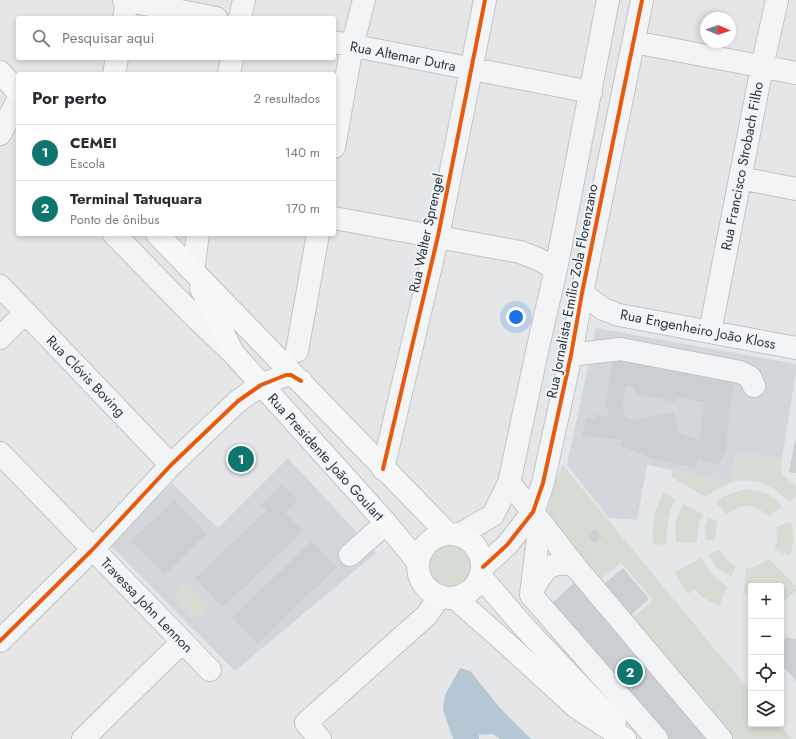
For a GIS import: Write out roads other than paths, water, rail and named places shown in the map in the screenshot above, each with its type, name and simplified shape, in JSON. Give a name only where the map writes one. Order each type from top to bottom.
[{"type":"main road","points":[[0,72],[16,90]]},
{"type":"main road","name":"Rua Presidente João Goulart","points":[[159,236],[301,381],[383,468],[453,534],[469,539],[476,546],[481,556],[482,572],[511,611],[525,628],[630,739]]},
{"type":"main road","name":"Rua Presidente João Goulart","points":[[193,271],[233,353],[386,523],[418,562],[419,573],[423,583],[430,591],[447,598],[506,643],[576,707],[625,739]]},
{"type":"main road","points":[[418,562],[421,552],[428,543],[437,536],[453,534]]},
{"type":"main road","points":[[447,598],[464,596],[471,591],[477,585],[482,572]]},
{"type":"street","points":[[240,16],[244,0]]},
{"type":"street","points":[[336,124],[343,44],[364,0]]},
{"type":"street","name":"Rua Walter Sprengel","points":[[383,468],[438,236],[485,0]]},
{"type":"street","name":"Rua Jornalista Emílio Zola Florenzano","points":[[453,534],[493,515],[509,483],[556,269],[608,0]]},
{"type":"street","name":"Rua Jornalista Emílio Zola Florenzano","points":[[482,572],[536,516],[571,355],[582,293],[642,0]]},
{"type":"street","name":"Rua Francisco Strobach Filho","points":[[710,332],[762,67],[777,0]]},
{"type":"street","points":[[126,5],[202,16]]},
{"type":"street","points":[[634,42],[796,73]]},
{"type":"street","name":"Rua Altemar Dutra","points":[[343,44],[470,70],[591,92]]},
{"type":"street","points":[[114,72],[116,60]]},
{"type":"street","points":[[229,72],[232,60]]},
{"type":"street","points":[[6,127],[16,104]]},
{"type":"street","points":[[740,178],[796,189]]},
{"type":"street","points":[[573,184],[583,179],[590,179],[599,183],[603,189]]},
{"type":"street","points":[[336,218],[520,252],[538,259],[556,269]]},
{"type":"street","name":"Rua Presidente João Goulart","points":[[116,236],[193,315],[233,353]]},
{"type":"street","points":[[193,271],[198,236]]},
{"type":"street","points":[[297,351],[318,236]]},
{"type":"street","name":"Rua Clóvis Boving","points":[[0,286],[171,465]]},
{"type":"street","name":"Rua Engenheiro João Kloss","points":[[582,293],[604,309],[619,315],[796,348]]},
{"type":"street","points":[[0,338],[25,313]]},
{"type":"street","points":[[571,355],[620,349],[740,372],[750,377],[754,386]]},
{"type":"street","points":[[3,633],[93,549],[171,465],[238,401],[261,385],[286,375],[291,375],[301,381]]},
{"type":"street","name":"Travessa John Lennon","points":[[0,454],[210,670]]},
{"type":"street","points":[[509,483],[574,566],[721,739]]},
{"type":"street","points":[[536,516],[531,595],[657,739]]},
{"type":"street","points":[[350,555],[386,523]]},
{"type":"street","points":[[511,611],[531,595],[542,573],[552,565],[564,563],[574,566]]},
{"type":"street","points":[[320,739],[306,723],[447,598]]},
{"type":"street","points":[[83,739],[182,642]]},
{"type":"water","points":[[460,668],[470,671],[500,708],[531,739],[500,739],[493,734],[479,735],[479,739],[453,739],[443,710],[445,695]]},
{"type":"place","name":"CEMEI","points":[[241,459]]},
{"type":"place","name":"Terminal Tatuquara","points":[[630,672]]}]
